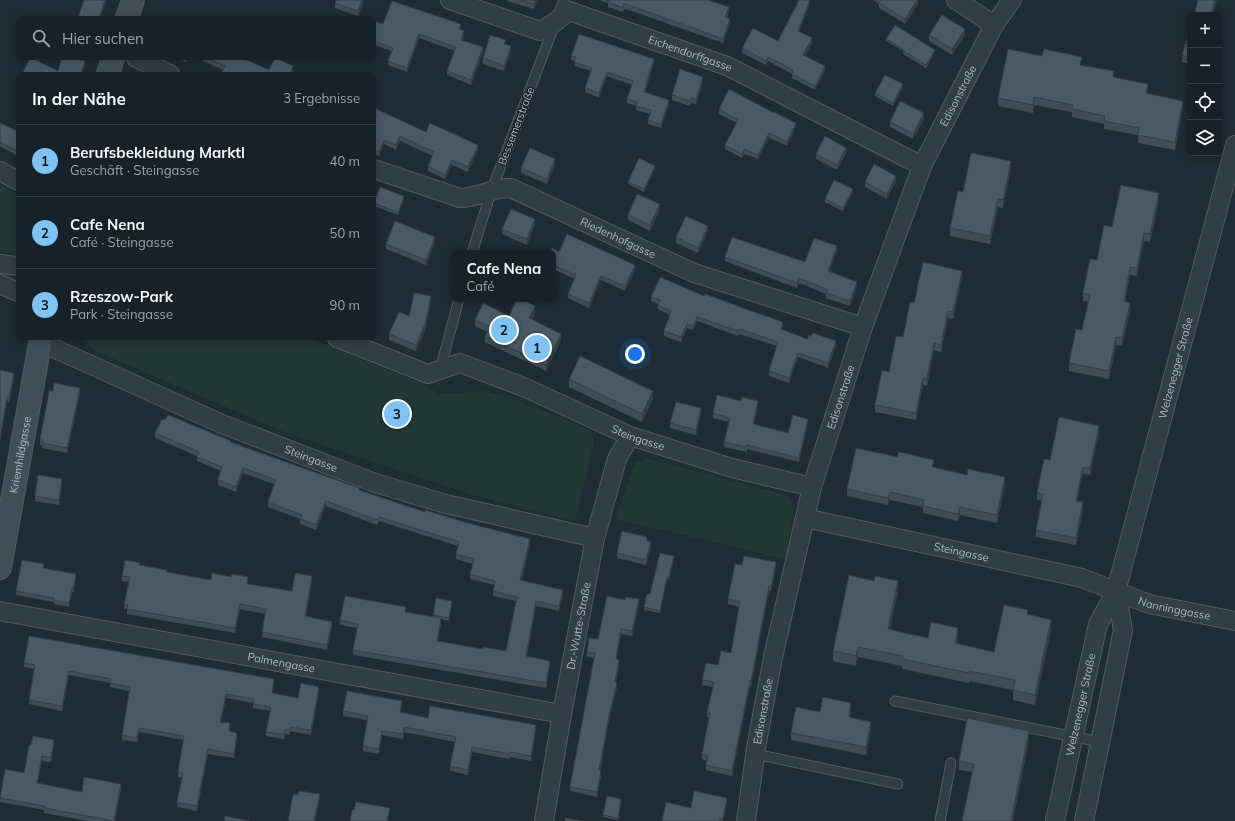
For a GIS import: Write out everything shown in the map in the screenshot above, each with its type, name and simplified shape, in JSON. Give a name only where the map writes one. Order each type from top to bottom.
[{"type":"street","points":[[128,16],[133,0]]},
{"type":"street","name":"Eichendorffgasse","points":[[450,0],[540,31],[569,11],[727,66],[922,166]]},
{"type":"street","points":[[956,0],[994,24]]},
{"type":"street","name":"Edisonstraße","points":[[746,821],[755,754],[772,657],[806,518],[812,487],[863,327],[922,166],[994,24],[1012,0]]},
{"type":"street","points":[[109,72],[112,60]]},
{"type":"street","points":[[140,60],[166,72]]},
{"type":"street","name":"Welzenegger Straße","points":[[1055,821],[1098,624],[1116,591],[1235,145]]},
{"type":"street","name":"Riedenhofgasse","points":[[376,170],[460,198],[469,198],[504,188],[511,188],[694,273],[863,327]]},
{"type":"street","points":[[0,171],[16,180]]},
{"type":"street","points":[[0,264],[16,266]]},
{"type":"street","points":[[0,284],[16,291]]},
{"type":"street","name":"Steingasse","points":[[41,340],[222,424],[375,483],[446,504],[595,538]]},
{"type":"street","name":"Kriemhildgasse","points":[[0,568],[41,340]]},
{"type":"street","name":"Steingasse","points":[[342,340],[428,374],[460,363],[526,388],[630,436],[732,468],[812,487]]},
{"type":"street","name":"Dr.-Wutte-Straße","points":[[544,821],[562,714],[595,538],[617,459],[630,436]]},
{"type":"street","name":"Steingasse","points":[[806,518],[1082,578],[1116,591]]},
{"type":"street","name":"Welzenegger Straße","points":[[1084,821],[1123,630],[1116,591]]},
{"type":"street","name":"Nanninggasse","points":[[1116,591],[1149,604],[1235,621]]},
{"type":"street","name":"Palmengasse","points":[[0,611],[562,714]]},
{"type":"lane","name":"Bessemerstraße","points":[[473,250],[490,192],[564,0]]},
{"type":"lane","points":[[440,370],[458,302]]},
{"type":"lane","points":[[895,701],[1100,742]]},
{"type":"lane","points":[[755,754],[898,784]]},
{"type":"lane","points":[[940,821],[951,763]]},
{"type":"green space","points":[[0,184],[16,193],[16,254],[0,252]]},
{"type":"green space","points":[[85,340],[314,340],[425,385],[439,394],[484,391],[511,398],[591,430],[594,442],[575,521],[473,495],[282,431],[93,350]]},
{"type":"green space","points":[[646,458],[787,495],[794,507],[786,559],[615,519],[635,463]]},
{"type":"building","points":[[84,0],[105,0],[100,16],[79,16]]},
{"type":"building","points":[[336,0],[362,0],[358,11],[335,3]]},
{"type":"building","points":[[520,0],[535,0],[534,4]]},
{"type":"building","points":[[609,0],[708,0],[729,7],[725,17],[730,19],[723,39],[626,4],[624,4],[623,8],[608,2]]},
{"type":"building","points":[[799,0],[810,0],[798,31],[812,38],[803,55],[825,66],[815,86],[792,74],[793,70],[768,57],[766,61],[742,48],[753,28],[778,41]]},
{"type":"building","points":[[881,0],[917,0],[905,19],[879,3]]},
{"type":"building","points":[[1198,0],[1215,0],[1212,12],[1195,12]]},
{"type":"building","points":[[392,1],[461,24],[459,29],[464,31],[461,40],[483,47],[471,80],[447,71],[456,47],[419,34],[407,68],[388,61],[393,48],[376,42],[376,22],[383,24]]},
{"type":"building","points":[[942,15],[965,29],[952,49],[929,35]]},
{"type":"building","points":[[895,25],[935,50],[926,65],[886,39]]},
{"type":"building","points":[[579,34],[654,59],[644,92],[669,100],[661,124],[648,120],[651,110],[636,106],[637,102],[627,99],[633,81],[607,72],[599,93],[585,88],[592,68],[574,62],[576,57],[571,56]]},
{"type":"building","points":[[490,35],[506,40],[504,44],[511,46],[504,66],[483,58]]},
{"type":"building","points":[[1187,38],[1187,57],[1182,55]]},
{"type":"building","points":[[1008,49],[1042,56],[1044,49],[1082,57],[1080,65],[1114,71],[1113,77],[1148,84],[1146,93],[1183,101],[1175,142],[1138,135],[1139,128],[1104,121],[1105,116],[1072,109],[1073,105],[1034,97],[1033,105],[998,98]]},
{"type":"building","points":[[29,60],[36,60],[58,71],[61,60],[85,61],[82,72],[23,72]]},
{"type":"building","points":[[212,60],[246,60],[269,70],[274,60],[280,60],[293,66],[291,72],[222,72],[225,66]]},
{"type":"building","points":[[680,69],[703,77],[696,99],[691,98],[690,101],[672,95]]},
{"type":"building","points":[[885,75],[903,84],[893,103],[875,93]]},
{"type":"building","points":[[729,89],[796,123],[787,142],[769,133],[758,155],[744,149],[742,154],[725,145],[738,120],[719,109]]},
{"type":"building","points":[[900,101],[924,113],[913,134],[890,122]]},
{"type":"building","points":[[376,109],[426,132],[430,123],[478,145],[468,167],[452,160],[445,175],[428,166],[434,152],[400,136],[396,145],[384,140],[379,152],[376,151]]},
{"type":"building","points":[[0,123],[16,131],[16,150],[0,142]]},
{"type":"building","points":[[825,136],[846,148],[837,165],[816,154]]},
{"type":"building","points":[[530,148],[555,159],[547,179],[521,168]]},
{"type":"building","points":[[971,153],[1011,161],[1003,200],[998,199],[990,236],[950,228],[958,191],[963,192]]},
{"type":"building","points":[[639,158],[655,166],[644,189],[628,182]]},
{"type":"building","points":[[874,164],[896,176],[887,194],[865,182]]},
{"type":"building","points":[[834,180],[853,189],[843,208],[825,199]]},
{"type":"building","points":[[1121,185],[1159,193],[1150,234],[1144,233],[1137,268],[1130,267],[1124,301],[1130,303],[1122,338],[1116,337],[1109,371],[1069,363],[1076,329],[1082,330],[1090,295],[1083,293],[1090,259],[1097,260],[1104,225],[1112,227]]},
{"type":"building","points":[[380,187],[404,196],[398,213],[376,204],[376,198]]},
{"type":"building","points":[[637,194],[660,204],[650,225],[628,215]]},
{"type":"building","points":[[511,209],[535,219],[527,239],[502,229]]},
{"type":"building","points":[[686,216],[708,226],[698,248],[676,237]]},
{"type":"building","points":[[395,221],[435,237],[426,260],[386,244]]},
{"type":"building","points":[[567,234],[635,265],[625,286],[601,276],[589,303],[568,294],[576,275],[556,266],[556,250],[559,252]]},
{"type":"building","points":[[732,237],[805,262],[814,238],[837,246],[828,271],[857,282],[850,301],[826,293],[828,290],[799,278],[797,283],[725,257]]},
{"type":"building","points":[[923,262],[962,271],[953,312],[948,311],[941,345],[934,343],[927,379],[923,378],[916,413],[875,405],[882,370],[889,372],[896,336],[903,337],[910,302],[914,303]]},
{"type":"building","points":[[660,277],[704,296],[705,294],[783,322],[781,329],[807,339],[809,335],[811,336],[813,333],[836,341],[828,363],[798,353],[789,378],[769,371],[778,342],[739,329],[738,331],[697,317],[693,326],[687,324],[681,337],[664,331],[671,311],[658,305],[660,300],[651,297]]},
{"type":"building","points":[[414,293],[431,296],[425,324],[416,345],[389,334],[399,312],[409,316]]},
{"type":"building","points":[[516,302],[527,302],[535,306],[529,318],[561,334],[546,365],[485,336],[490,327],[475,320],[483,303],[509,316]]},
{"type":"building","points":[[580,356],[653,391],[642,414],[569,379]]},
{"type":"building","points":[[0,370],[14,373],[9,397],[7,397],[0,438]]},
{"type":"building","points":[[54,383],[80,388],[67,448],[42,443],[43,440],[40,440],[49,391],[53,391]]},
{"type":"building","points":[[717,395],[741,401],[742,397],[758,401],[753,424],[788,433],[793,415],[808,419],[799,458],[747,445],[747,447],[724,442],[730,418],[713,413]]},
{"type":"building","points":[[676,402],[701,408],[696,430],[670,423]]},
{"type":"building","points":[[168,415],[231,441],[230,442],[359,488],[359,490],[425,512],[425,510],[530,539],[520,580],[563,590],[559,606],[536,601],[526,656],[550,661],[546,683],[353,650],[358,624],[340,620],[345,596],[406,607],[405,612],[441,618],[437,641],[483,649],[483,647],[506,651],[517,597],[493,591],[495,581],[470,574],[474,559],[456,554],[459,542],[379,517],[377,520],[326,501],[316,525],[300,519],[302,515],[268,502],[276,480],[243,468],[236,487],[218,480],[222,467],[197,457],[199,452],[155,433],[162,419],[165,420]]},
{"type":"building","points":[[1059,417],[1099,426],[1090,468],[1083,467],[1076,501],[1083,502],[1076,538],[1036,530],[1043,494],[1037,493],[1044,459],[1050,460]]},
{"type":"building","points":[[856,448],[897,457],[899,452],[934,460],[932,467],[967,475],[968,469],[1005,477],[997,515],[960,507],[958,514],[923,506],[924,500],[890,492],[888,498],[847,489]]},
{"type":"building","points":[[38,475],[62,479],[59,500],[35,496]]},
{"type":"building","points":[[622,531],[647,537],[647,541],[651,542],[646,560],[617,553]]},
{"type":"building","points":[[660,553],[674,556],[669,577],[667,577],[660,611],[644,607],[647,594],[650,594]]},
{"type":"building","points":[[744,556],[776,562],[771,587],[769,586],[732,771],[706,765],[708,756],[702,754],[710,713],[707,713],[714,682],[702,680],[706,663],[718,665],[721,651],[731,653],[740,602],[728,599],[735,564],[742,565]]},
{"type":"building","points":[[22,560],[44,564],[43,568],[76,574],[69,603],[54,600],[54,598],[16,591]]},
{"type":"building","points":[[125,560],[140,563],[139,565],[167,570],[167,572],[211,580],[212,573],[231,577],[232,574],[248,577],[247,584],[292,591],[295,573],[312,576],[305,616],[332,622],[327,645],[262,632],[266,609],[240,604],[235,628],[127,609],[128,605],[124,604],[130,577],[122,576]]},
{"type":"building","points":[[849,575],[874,581],[875,576],[898,581],[888,629],[909,634],[928,638],[931,622],[958,628],[955,643],[994,652],[1004,605],[1028,610],[1027,614],[1051,620],[1035,695],[1013,690],[1015,680],[969,671],[969,673],[902,659],[903,656],[858,647],[856,656],[833,651]]},
{"type":"building","points":[[607,596],[625,600],[626,597],[639,599],[632,631],[621,629],[616,659],[619,660],[615,682],[617,683],[599,770],[601,771],[597,792],[570,787],[595,653],[587,652],[589,638],[598,639]]},
{"type":"building","points":[[436,598],[452,601],[449,618],[433,615]]},
{"type":"building","points":[[29,636],[274,679],[272,693],[298,698],[301,683],[319,687],[311,730],[290,727],[290,730],[285,730],[284,734],[266,732],[271,707],[253,704],[254,699],[226,694],[220,722],[230,723],[229,731],[237,733],[234,754],[208,749],[197,806],[177,802],[183,773],[178,772],[184,736],[139,728],[137,738],[122,735],[130,687],[110,683],[111,679],[69,671],[62,706],[29,700],[35,665],[24,663]]},
{"type":"building","points":[[347,691],[402,701],[400,712],[428,718],[430,706],[536,725],[531,756],[510,752],[509,754],[472,747],[468,770],[450,766],[456,737],[404,727],[403,734],[382,731],[379,749],[363,746],[368,716],[343,711]]},
{"type":"building","points":[[823,697],[851,703],[849,717],[871,722],[866,747],[791,733],[796,707],[820,712]]},
{"type":"building","points":[[967,718],[1029,731],[1011,821],[962,821],[974,764],[959,761]]},
{"type":"building","points":[[33,736],[54,740],[51,758],[42,756],[37,783],[82,792],[84,777],[121,784],[114,821],[0,798],[5,769],[24,773],[29,745],[31,745]]},
{"type":"building","points":[[299,791],[320,794],[314,821],[288,821],[293,794],[298,795]]},
{"type":"building","points":[[694,791],[727,798],[723,818],[720,818],[720,821],[662,821],[666,802],[691,808]]},
{"type":"building","points":[[607,796],[621,799],[618,818],[603,815]]},
{"type":"building","points":[[356,802],[390,808],[387,821],[350,821],[352,810],[354,810]]},
{"type":"building","points":[[225,816],[250,821],[224,821]]},
{"type":"building","points":[[565,818],[584,821],[565,821]]},
{"type":"place","name":"Cafe Nena","points":[[504,330]]},
{"type":"place","name":"Berufsbekleidung Marktl","points":[[537,348]]},
{"type":"place","name":"Rzeszow-Park","points":[[397,414]]}]
